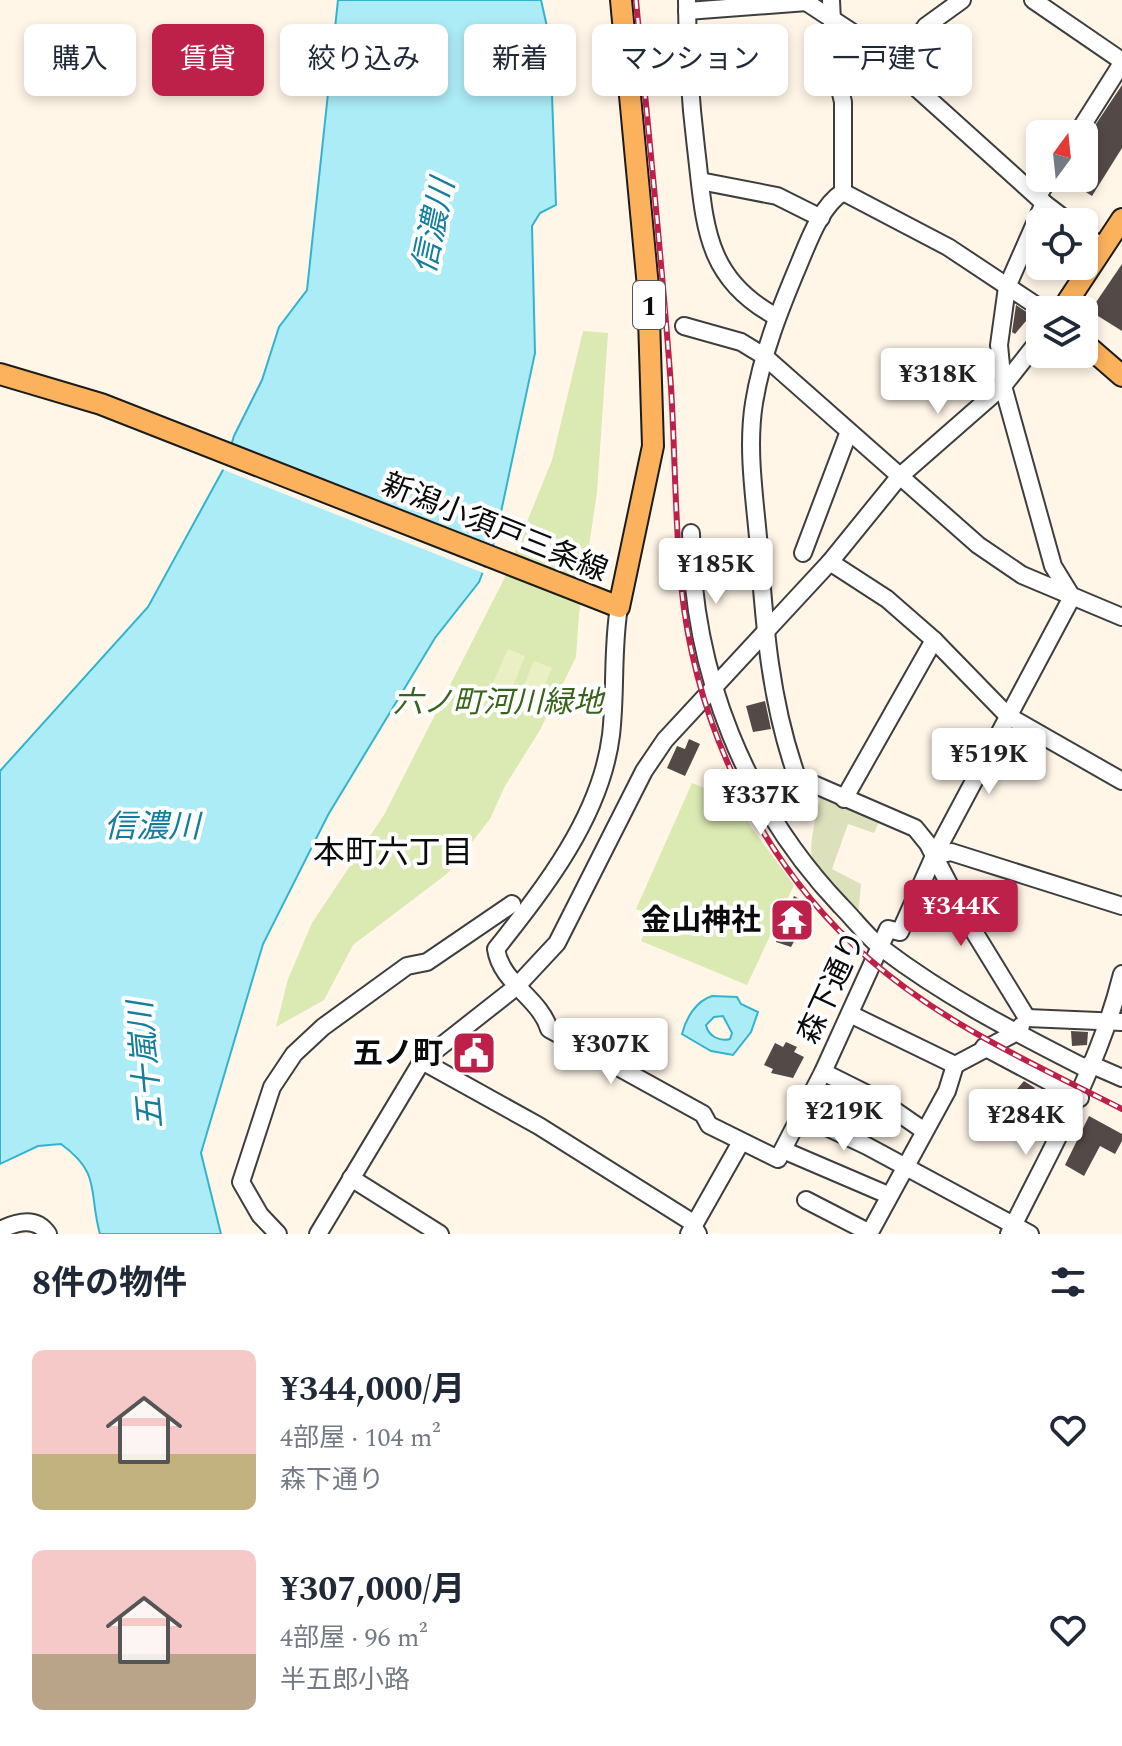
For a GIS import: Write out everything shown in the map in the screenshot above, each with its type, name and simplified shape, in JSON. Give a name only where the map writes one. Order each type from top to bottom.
[{"type":"main road","name":"新潟小須戸三条線","points":[[0,374],[67,392],[142,419],[613,606],[653,446],[648,287],[621,0]]},
{"type":"main road","points":[[1071,296],[1122,219]]},
{"type":"main road","points":[[1098,355],[1122,376]]},
{"type":"street","points":[[831,0],[834,64],[845,127],[843,192]]},
{"type":"street","points":[[929,24],[962,0]]},
{"type":"street","points":[[777,317],[748,300],[726,275],[704,222],[688,77],[687,6],[805,1],[840,24]]},
{"type":"street","points":[[1041,2],[1122,62],[1086,120]]},
{"type":"street","points":[[925,96],[1051,208]]},
{"type":"street","points":[[700,181],[777,196],[821,218]]},
{"type":"street","points":[[843,192],[834,197],[821,218],[777,317],[753,405],[751,449],[763,631],[785,744],[797,777],[915,828],[1027,1018]]},
{"type":"street","points":[[843,192],[948,247],[996,276],[1026,299]]},
{"type":"street","points":[[1044,192],[1007,287],[999,345],[1003,386],[1053,566],[1072,597]]},
{"type":"street","points":[[1098,244],[1103,248]]},
{"type":"street","points":[[684,326],[722,335],[764,356],[848,434],[978,545],[1022,575],[1121,614]]},
{"type":"street","points":[[318,1234],[422,1061],[516,987],[557,943],[655,754],[714,684],[830,562],[899,477],[1003,386],[1026,357]]},
{"type":"street","points":[[803,553],[848,434]]},
{"type":"street","points":[[691,533],[697,613],[705,660],[736,752],[784,837],[813,876],[881,948],[1017,1032],[1122,1078]]},
{"type":"street","points":[[830,562],[887,599],[934,640],[1008,716],[1122,781]]},
{"type":"street","points":[[934,856],[1072,597]]},
{"type":"street","points":[[613,606],[610,737],[603,772],[569,846],[543,890],[496,949],[498,959],[516,987],[546,1020],[549,1029],[703,1114],[709,1125],[741,1142],[778,1159],[783,1150],[888,1195]]},
{"type":"street","points":[[844,799],[934,640]]},
{"type":"street","points":[[934,856],[951,852],[1122,906]]},
{"type":"street","name":"森下通り","points":[[783,1150],[823,1072],[888,929],[900,932],[934,856]]},
{"type":"street","points":[[278,1234],[260,1215],[241,1182],[267,1101],[282,1069],[313,1035],[379,986],[407,966],[427,962],[512,904]]},
{"type":"street","points":[[1011,1230],[1080,1098],[1089,1066],[1116,1022],[1122,974]]},
{"type":"street","points":[[850,1014],[955,1065]]},
{"type":"street","points":[[1027,1018],[1116,1022]]},
{"type":"street","points":[[806,1200],[870,1233],[903,1166],[947,1091],[955,1065],[1017,1032],[1027,1018]]},
{"type":"street","points":[[984,1047],[1080,1098]]},
{"type":"street","points":[[422,1061],[539,1126],[690,1221],[694,1232]]},
{"type":"street","points":[[823,1072],[881,1101],[923,1130]]},
{"type":"street","points":[[801,1115],[903,1166],[1011,1230],[1030,1234]]},
{"type":"street","points":[[694,1232],[741,1142]]},
{"type":"street","points":[[351,1178],[440,1234]]},
{"type":"street","points":[[0,1230],[16,1222],[30,1222],[48,1234]]},
{"type":"green space","name":"六ノ町河川緑地","points":[[583,331],[608,333],[597,492],[579,614],[576,657],[540,730],[505,786],[490,819],[448,873],[353,945],[324,1000],[276,1027],[288,979],[312,923],[384,815],[504,579],[552,460]]},
{"type":"green space","points":[[508,649],[525,656],[510,693],[492,685]]},
{"type":"green space","points":[[534,661],[552,668],[537,704],[519,697]]},
{"type":"green space","points":[[723,772],[751,827],[794,885],[747,985],[641,941],[652,915],[636,909],[692,783],[709,790]]},
{"type":"green space","points":[[821,795],[881,818],[874,833],[848,824],[832,869],[861,884],[858,918],[819,875],[814,864],[812,838]]},
{"type":"water","name":"信濃川","points":[[338,0],[541,0],[546,24],[464,24],[464,96],[552,96],[556,205],[540,213],[532,226],[535,353],[495,540],[479,582],[435,638],[328,815],[263,944],[201,1153],[221,1234],[100,1234],[88,1174],[61,1144],[38,1146],[0,1164],[0,771],[148,607],[224,468],[234,436],[262,380],[279,327],[307,290],[328,96],[448,96],[448,24],[335,24]]},
{"type":"water","points":[[712,996],[737,997],[741,1004],[758,1012],[751,1032],[733,1055],[711,1051],[682,1034],[692,1011]],"holes":[[[723,1016],[732,1033],[730,1039],[719,1039],[709,1032],[706,1025],[714,1017]]]},
{"type":"pier","points":[[221,463],[488,569],[486,574],[219,468]]},
{"type":"building","points":[[1122,85],[1122,148],[1098,186],[1098,121]]},
{"type":"building","points":[[1122,264],[1122,331],[1098,316],[1098,299]]},
{"type":"building","points":[[1016,305],[1026,312],[1026,321],[1015,334],[1012,332]]},
{"type":"building","points":[[765,701],[771,729],[753,732],[746,706]]},
{"type":"building","points":[[689,739],[700,744],[685,776],[667,768],[677,746],[685,749]]},
{"type":"building","name":"金山神社","points":[[794,896],[807,903],[801,917],[806,919],[791,947],[776,942],[779,922],[783,912],[787,913]]},
{"type":"building","points":[[1071,1031],[1088,1032],[1087,1045],[1072,1046]]},
{"type":"building","points":[[786,1042],[797,1047],[794,1052],[804,1057],[793,1078],[771,1073],[773,1069],[764,1065],[775,1043],[783,1047]]},
{"type":"building","points":[[1024,1081],[1035,1088],[1023,1108],[1012,1101],[1012,1095]]},
{"type":"building","points":[[1089,1116],[1122,1134],[1122,1141],[1115,1154],[1100,1146],[1084,1176],[1065,1165]]},
{"type":"railway","points":[[636,0],[671,387],[681,584],[701,689],[718,740],[766,836],[796,880],[830,921],[868,958],[897,982],[958,1023],[1122,1109]]},
{"type":"place","name":"金山神社","points":[[792,920]]},
{"type":"place","name":"五ノ町","points":[[474,1053]]},
{"type":"district","name":"本町六丁目","points":[[393,852]]},
{"type":"water label","name":"五十嵐川","points":[[145,1065]]}]
